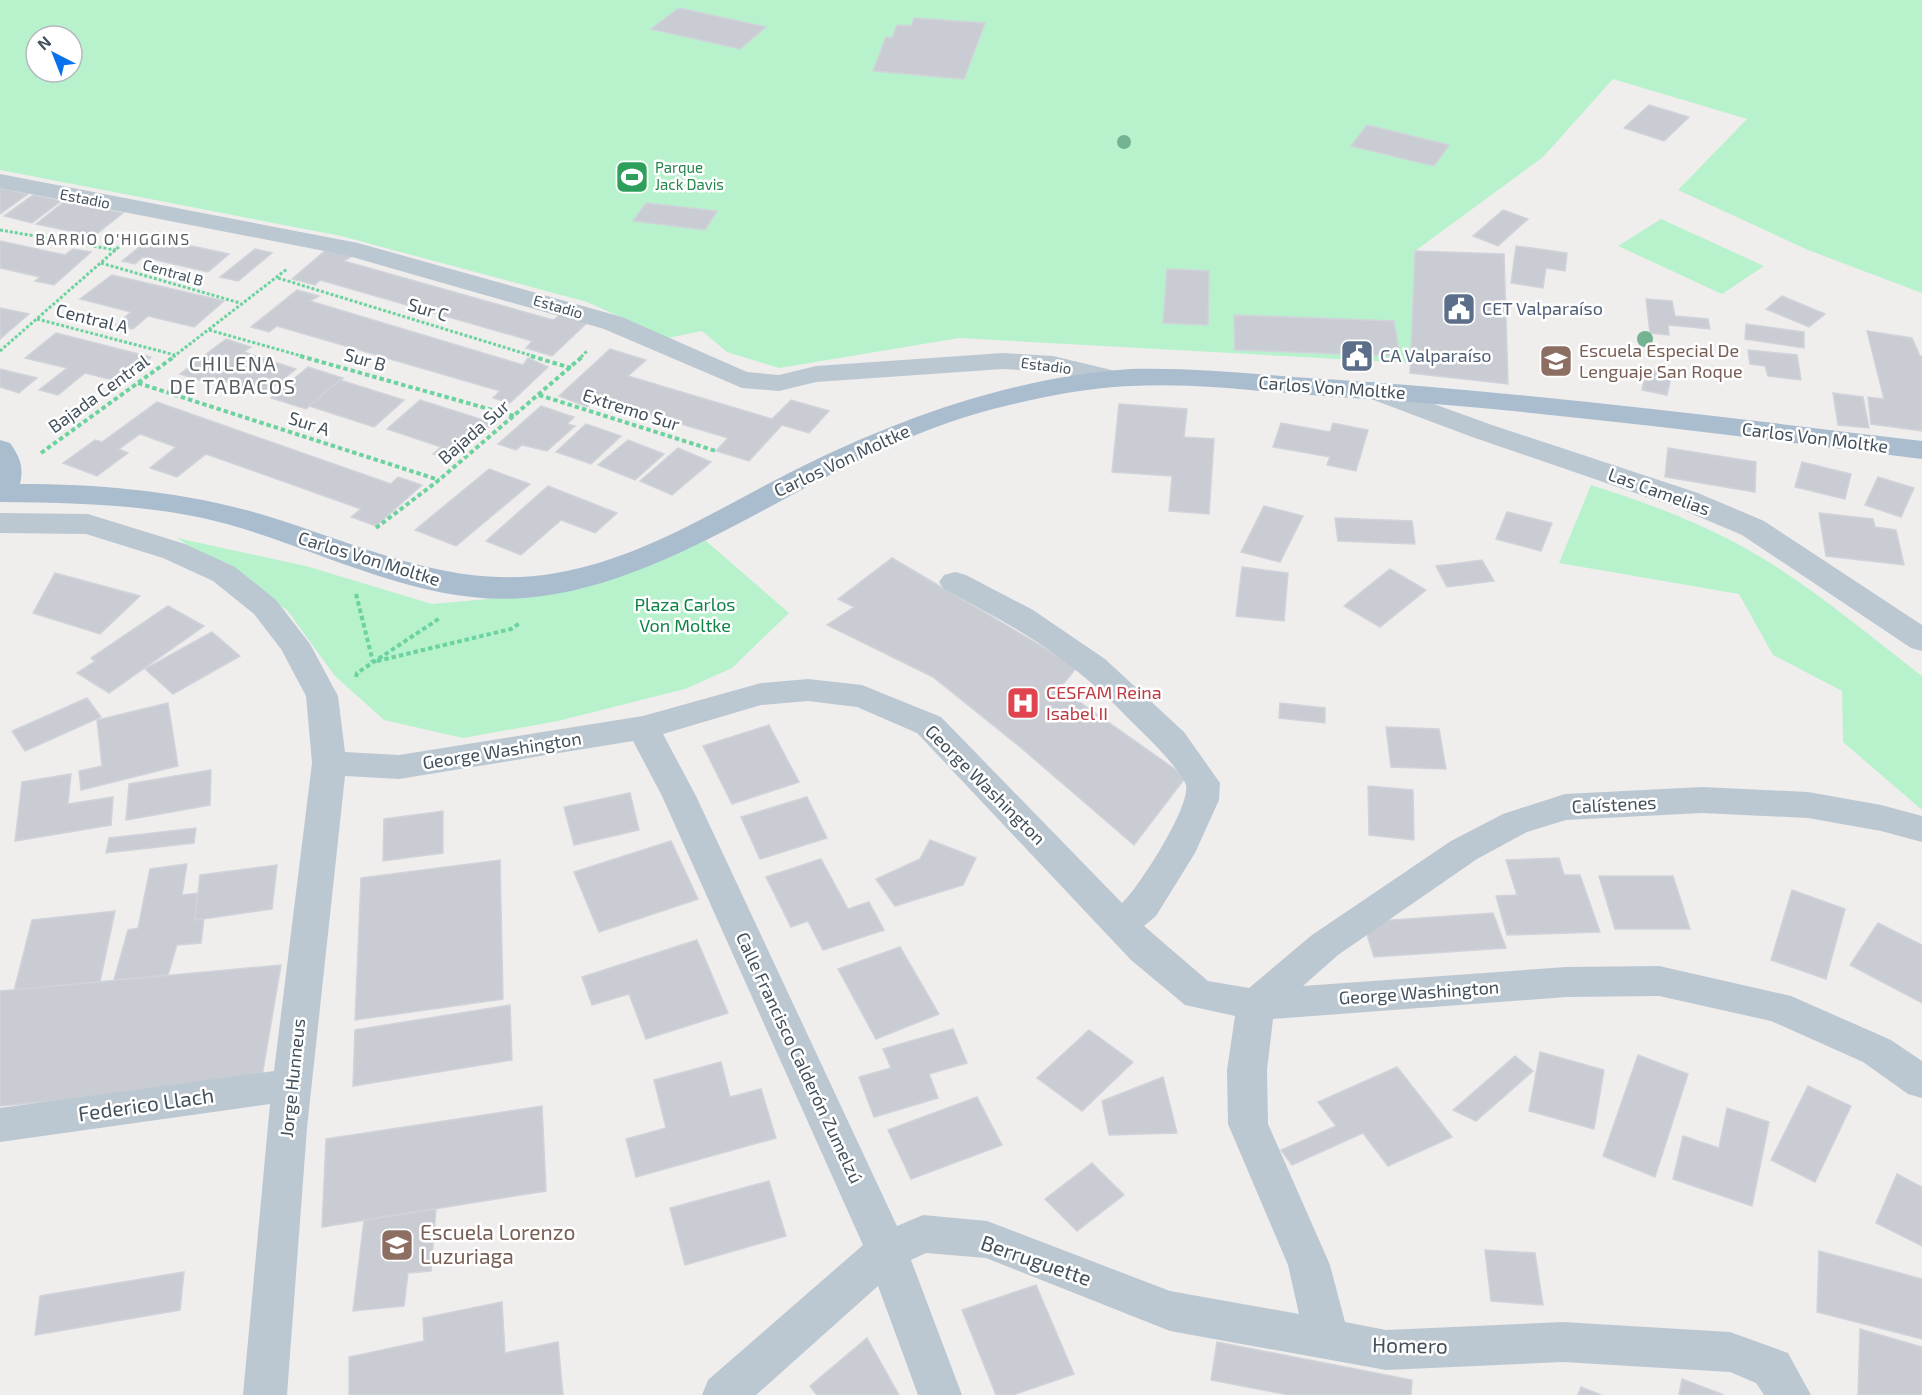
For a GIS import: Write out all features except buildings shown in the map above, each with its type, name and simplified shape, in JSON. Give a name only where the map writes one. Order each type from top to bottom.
[{"type":"main road","name":"Carlos Von Moltke","points":[[97,494],[192,507],[244,519],[444,583],[483,589],[527,588],[578,578],[628,563],[684,541],[777,491],[895,433],[978,405],[1053,388],[1113,379],[1185,377],[1544,405],[1922,450]]},
{"type":"street","name":"Estadio","points":[[0,181],[156,213],[316,241],[613,323],[742,380],[779,383],[816,374],[1003,361],[1053,364],[1113,379]]},
{"type":"street","name":"Las Camelias","points":[[1373,390],[1687,500],[1753,528],[1922,640]]},
{"type":"street","points":[[6,501],[97,494]]},
{"type":"street","points":[[6,501],[174,551],[224,574],[265,607],[294,644],[322,696],[329,763]]},
{"type":"street","points":[[955,582],[1022,617],[1094,667],[1172,740],[1203,783],[1202,800],[1177,853],[1143,906],[1120,926]]},
{"type":"street","name":"George Washington","points":[[329,763],[399,768],[644,728],[761,694],[808,690],[862,696],[929,724],[1120,926],[1144,950],[1198,994],[1256,1005],[1566,982],[1659,981],[1779,1007],[1877,1052],[1922,1082]]},
{"type":"street","name":"Calle Francisco Calderón Zumelzú","points":[[644,728],[679,796],[887,1251],[940,1395]]},
{"type":"street","name":"Jorge Hunneus","points":[[265,1395],[292,1085],[329,763]]},
{"type":"street","name":"Calístenes","points":[[1256,1005],[1324,945],[1464,850],[1515,823],[1564,807],[1702,801],[1808,805],[1881,818],[1922,830]]},
{"type":"street","points":[[1256,1005],[1247,1070],[1248,1124],[1309,1265],[1327,1339]]},
{"type":"street","name":"Federico Llach","points":[[0,1125],[292,1085]]},
{"type":"street","name":"Berruguette","points":[[724,1395],[887,1251],[923,1234],[987,1239],[1170,1311],[1327,1339]]},
{"type":"street","name":"Homero","points":[[1327,1339],[1386,1350],[1563,1342],[1730,1352],[1772,1368],[1789,1395]]},
{"type":"path","points":[[0,351],[156,213]]},
{"type":"path","points":[[0,230],[116,250]]},
{"type":"path","name":"Bajada Central","points":[[6,501],[137,383],[209,330],[240,303],[278,278],[316,241]]},
{"type":"path","name":"Central B","points":[[100,263],[240,303]]},
{"type":"path","name":"Sur C","points":[[278,278],[571,368]]},
{"type":"path","name":"Central A","points":[[36,319],[176,355]]},
{"type":"path","name":"Bajada Sur","points":[[345,552],[439,480],[571,368],[613,323]]},
{"type":"path","name":"Sur B","points":[[209,330],[514,416]]},
{"type":"path","name":"Sur A","points":[[137,383],[439,480]]},
{"type":"path","name":"Extremo Sur","points":[[538,395],[716,451]]},
{"type":"path","points":[[345,552],[373,662]]},
{"type":"path","points":[[373,662],[511,629],[578,578]]},
{"type":"path","points":[[373,662],[483,589]]},
{"type":"green space","name":"Parque Jack Davis","points":[[0,0],[1922,0],[1922,293],[1808,250],[1678,190],[1747,119],[1613,79],[1543,157],[1415,251],[1410,363],[959,338],[779,368],[727,352],[702,331],[668,338],[587,302],[341,236],[0,170]]},
{"type":"green space","points":[[1661,219],[1764,266],[1722,294],[1618,246]]},
{"type":"green space","points":[[1591,485],[1683,518],[1761,557],[1832,606],[1922,676],[1922,810],[1843,742],[1842,691],[1773,655],[1739,594],[1559,563]]},
{"type":"green space","name":"Plaza Carlos Von Moltke","points":[[698,534],[789,613],[732,668],[685,689],[558,721],[463,738],[384,720],[335,676],[287,610],[177,538],[306,566],[432,604],[533,595]]},
{"type":"place","name":"Parque Jack Davis","points":[[632,177]]},
{"type":"place","name":"CET Valparaíso","points":[[1459,309]]},
{"type":"place","name":"CA Valparaíso","points":[[1357,356]]},
{"type":"place","name":"Escuela Especial De Lenguaje San Roque","points":[[1556,361]]},
{"type":"place","name":"CESFAM Reina Isabel II","points":[[1023,703]]},
{"type":"place","name":"Escuela Lorenzo Luzuriaga","points":[[397,1245]]},
{"type":"district","name":"BARRIO O'HIGGINS","points":[[113,239]]},
{"type":"district","name":"CHILENA DE TABACOS","points":[[233,376]]}]
